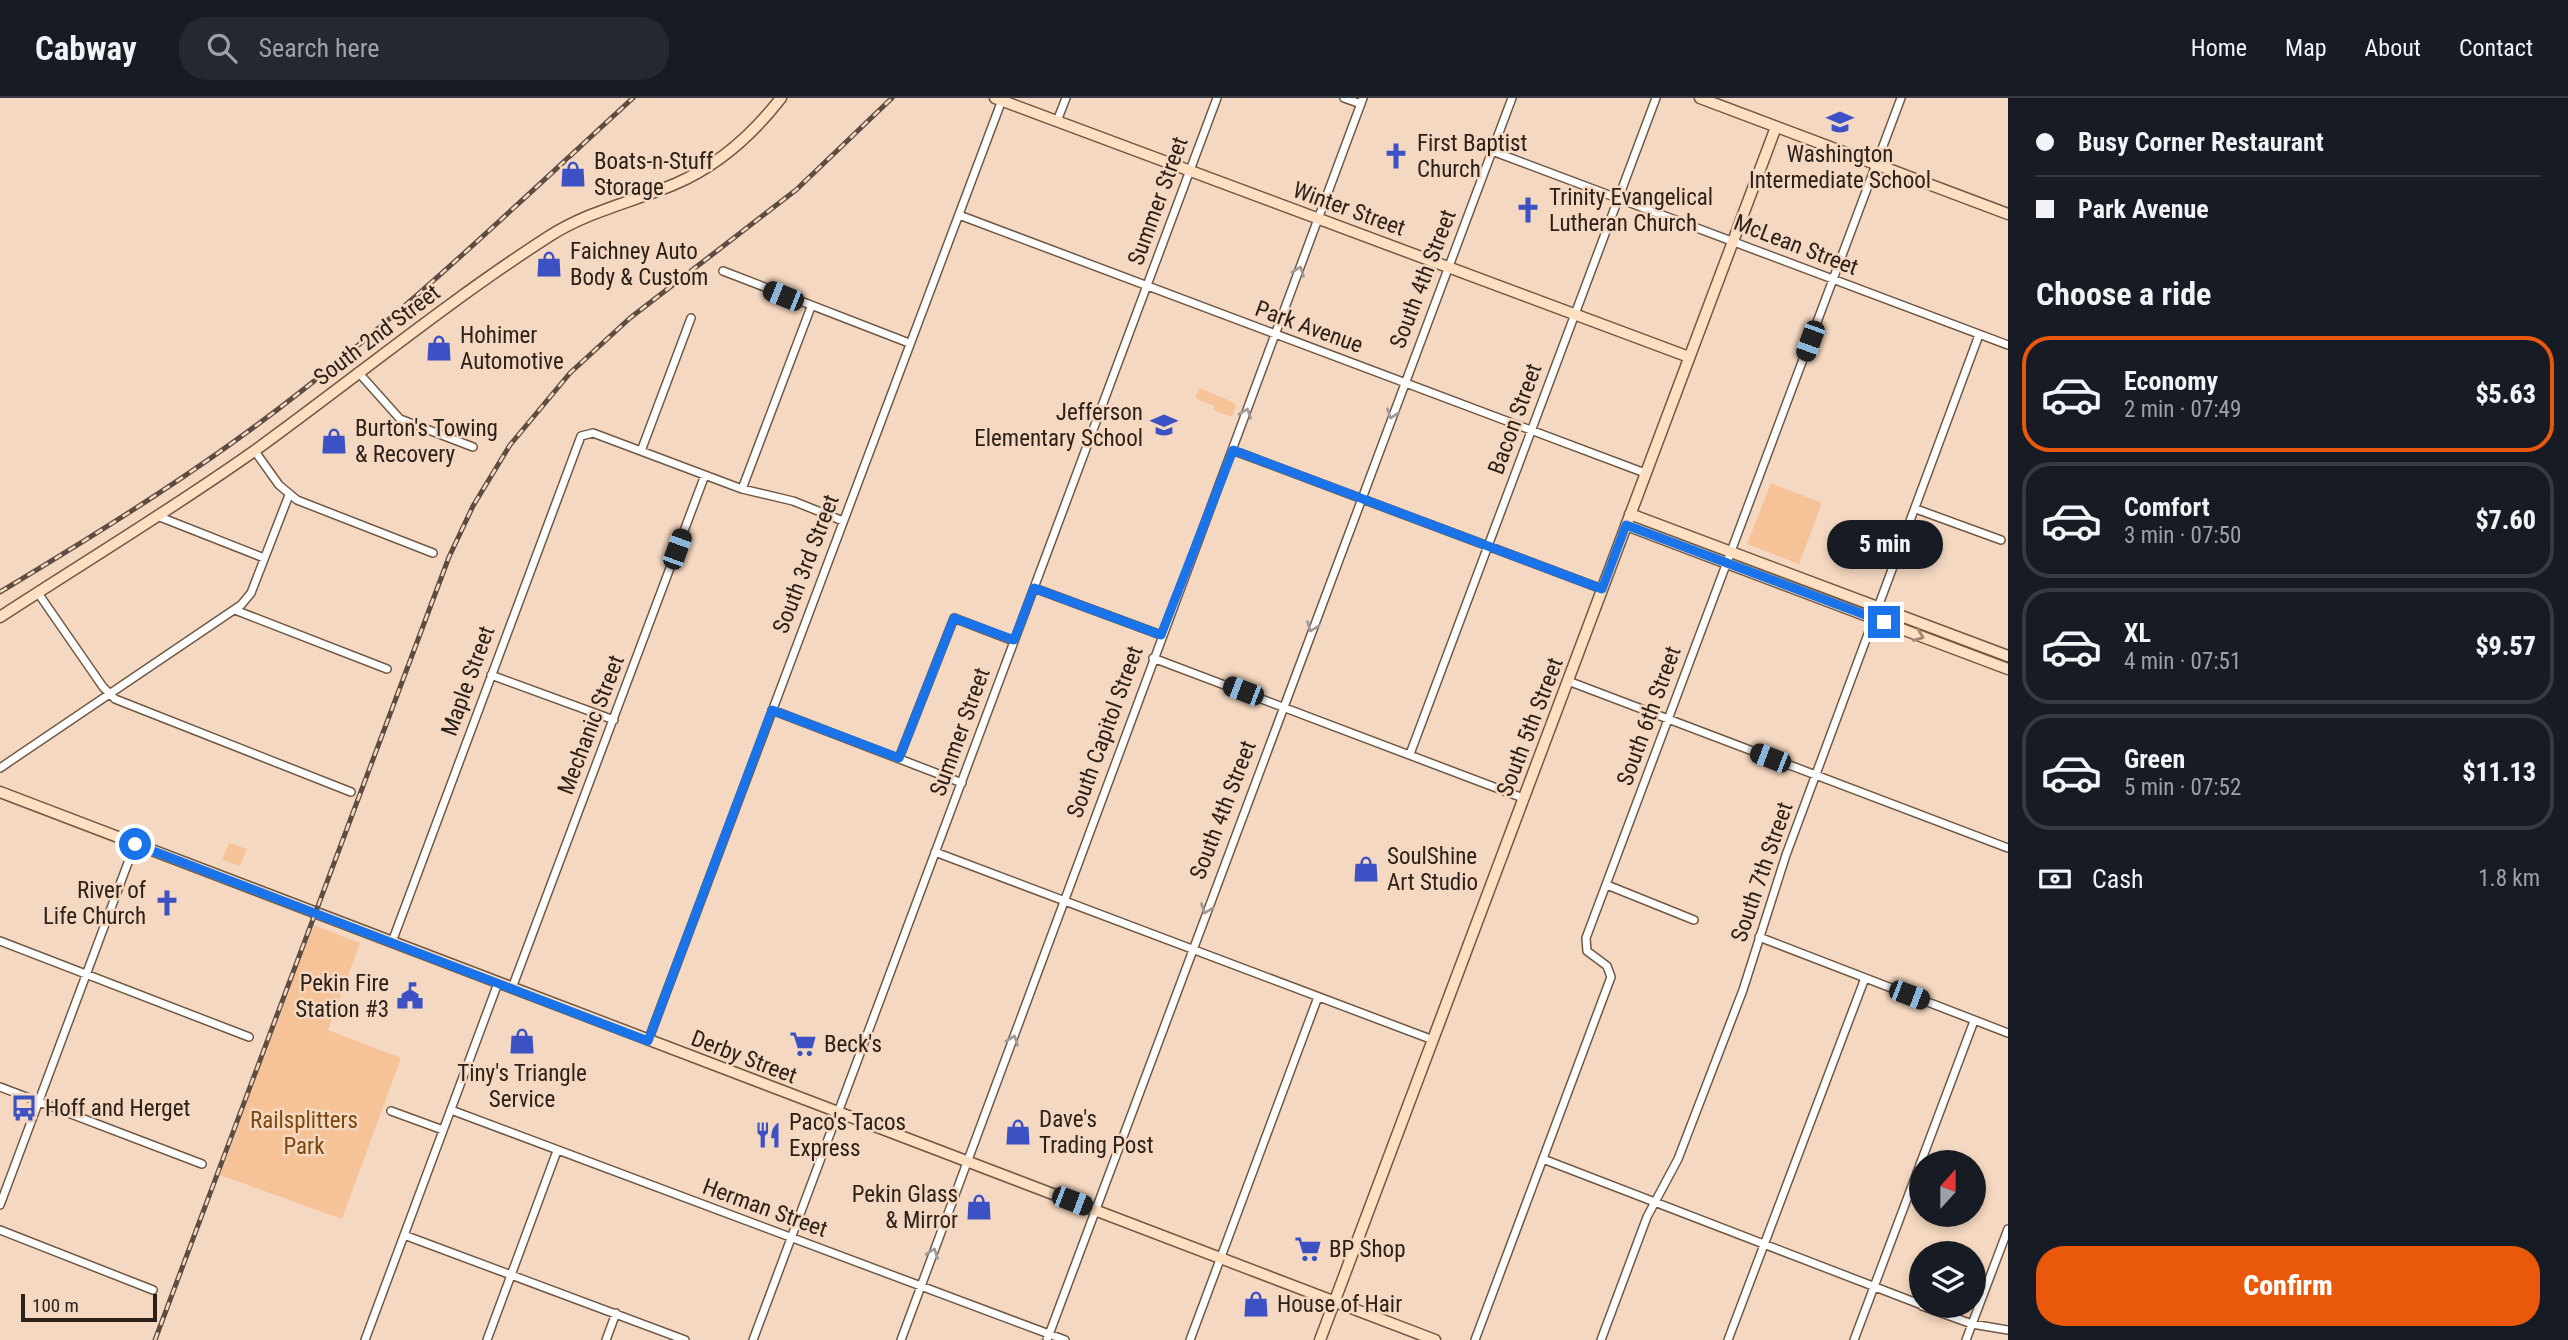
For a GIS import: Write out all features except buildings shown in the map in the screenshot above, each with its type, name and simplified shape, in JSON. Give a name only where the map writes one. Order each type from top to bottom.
[{"type":"street","name":"South 2nd Street","points":[[0,617],[160,517],[455,300],[552,234],[586,216],[676,184],[711,165],[750,133],[781,98]]},
{"type":"street","points":[[1057,121],[1066,98]]},
{"type":"street","name":"Summer Street","points":[[753,1340],[1217,98]]},
{"type":"street","points":[[1344,98],[1362,101]]},
{"type":"street","name":"South 4th Street","points":[[1048,1337],[1191,948],[1512,98]]},
{"type":"street","name":"Bacon Street","points":[[1409,754],[1656,98]]},
{"type":"street","points":[[1700,98],[2008,214]]},
{"type":"street","name":"South 6th Street","points":[[1475,1340],[1611,977],[1607,966],[1590,955],[1585,946],[1901,98]]},
{"type":"street","name":"Winter Street","points":[[999,99],[1689,357]]},
{"type":"street","name":"South 3rd Street","points":[[648,1041],[959,215],[999,99]]},
{"type":"street","name":"South Capitol Street","points":[[901,1340],[1161,635],[1233,450],[1362,101]]},
{"type":"street","name":"South 5th Street","points":[[1320,1340],[1776,127]]},
{"type":"street","name":"McLean Street","points":[[1492,151],[2008,345]]},
{"type":"street","name":"Park Avenue","points":[[959,215],[1645,473]]},
{"type":"street","points":[[723,271],[909,343]]},
{"type":"street","points":[[742,489],[811,307]]},
{"type":"street","points":[[691,318],[641,451],[742,489],[793,501],[843,520]]},
{"type":"street","name":"South 7th Street","points":[[1601,1340],[1655,1202],[1678,1159],[1743,990],[1816,775],[1979,335]]},
{"type":"street","points":[[358,372],[402,421],[473,447]]},
{"type":"street","name":"Maple Street","points":[[391,942],[583,433],[593,433],[641,451]]},
{"type":"street","points":[[254,450],[289,495],[433,553]]},
{"type":"street","points":[[1233,450],[1602,589]]},
{"type":"street","name":"Mechanic Street","points":[[512,988],[705,475]]},
{"type":"street","points":[[0,768],[235,610],[251,593],[289,495]]},
{"type":"street","points":[[1916,509],[2001,540]]},
{"type":"street","points":[[1630,514],[2008,656]]},
{"type":"street","points":[[160,517],[264,558]]},
{"type":"street","points":[[1626,525],[2008,669]]},
{"type":"street","points":[[1034,588],[1161,635]]},
{"type":"street","points":[[38,593],[110,695],[351,792]]},
{"type":"street","points":[[235,610],[387,670]]},
{"type":"street","points":[[899,758],[954,618],[1014,640]]},
{"type":"street","points":[[1153,658],[1523,798]]},
{"type":"street","points":[[491,675],[614,720]]},
{"type":"street","points":[[1568,681],[2008,848]]},
{"type":"street","points":[[772,710],[962,783]]},
{"type":"street","name":"Derby Street","points":[[0,792],[1435,1340]]},
{"type":"street","points":[[0,1205],[135,844]]},
{"type":"street","points":[[935,852],[1433,1040]]},
{"type":"street","points":[[1607,885],[1695,920]]},
{"type":"street","points":[[1759,937],[2008,1034]]},
{"type":"street","points":[[0,941],[249,1037]]},
{"type":"street","points":[[1727,1340],[1865,978]]},
{"type":"street","points":[[365,1340],[498,983]]},
{"type":"street","points":[[1190,1340],[1318,997]]},
{"type":"street","points":[[1854,1340],[1974,1021]]},
{"type":"street","points":[[0,1087],[202,1164]]},
{"type":"street","name":"Herman Street","points":[[451,1110],[921,1286],[1048,1337],[1065,1340]]},
{"type":"street","points":[[391,1111],[443,1130]]},
{"type":"street","points":[[487,1340],[557,1151]]},
{"type":"street","points":[[1542,1159],[1909,1300]]},
{"type":"street","points":[[1966,1340],[2008,1229]]},
{"type":"street","points":[[0,1230],[153,1290]]},
{"type":"street","points":[[404,1235],[685,1340]]},
{"type":"street","points":[[606,1340],[616,1313]]},
{"type":"street","points":[[1956,1318],[1972,1324],[2008,1330]]},
{"type":"green space","points":[[1199,388],[1233,402],[1236,405],[1232,417],[1213,410],[1214,406],[1195,398]]},
{"type":"green space","points":[[1771,483],[1822,503],[1799,564],[1747,544]]},
{"type":"green space","points":[[229,843],[247,849],[240,866],[222,860]]},
{"type":"green space","name":"Railsplitters Park","points":[[313,925],[360,943],[328,1030],[401,1058],[342,1219],[220,1175]]},
{"type":"railway","points":[[0,592],[155,495],[231,444],[304,389],[430,283],[633,98]]},
{"type":"railway","points":[[155,1340],[449,557],[473,506],[510,445],[570,373],[630,318],[796,190],[892,98]]},
{"type":"place","name":"Washington Intermediate School","points":[[1840,122]]},
{"type":"place","name":"First Baptist Church","points":[[1396,156]]},
{"type":"place","name":"Boats-n-Stuff Storage","points":[[573,174]]},
{"type":"place","name":"Trinity Evangelical Lutheran Church","points":[[1528,210]]},
{"type":"place","name":"Faichney Auto Body & Custom","points":[[549,264]]},
{"type":"place","name":"Hohimer Automotive","points":[[439,348]]},
{"type":"place","name":"Jefferson Elementary School","points":[[1164,425]]},
{"type":"place","name":"Burton's Towing & Recovery","points":[[334,441]]},
{"type":"place","name":"SoulShine Art Studio","points":[[1366,869]]},
{"type":"place","name":"River of Life Church","points":[[167,903]]},
{"type":"place","name":"Pekin Fire Station #3","points":[[410,996]]},
{"type":"place","name":"Tiny's Triangle Service","points":[[522,1041]]},
{"type":"place","name":"Beck's","points":[[803,1044]]},
{"type":"place","name":"Hoff and Herget","points":[[24,1108]]},
{"type":"place","name":"Dave's Trading Post","points":[[1018,1132]]},
{"type":"place","name":"Paco's Tacos Express","points":[[768,1135]]},
{"type":"place","name":"Pekin Glass & Mirror","points":[[979,1207]]},
{"type":"place","name":"BP Shop","points":[[1308,1249]]},
{"type":"place","name":"House of Hair","points":[[1256,1304]]},
{"type":"route","points":[[135,844],[648,1041],[772,710],[899,758],[954,618],[1014,640],[1034,588],[1161,635],[1233,450],[1602,589],[1626,525],[1884,622]]}]
